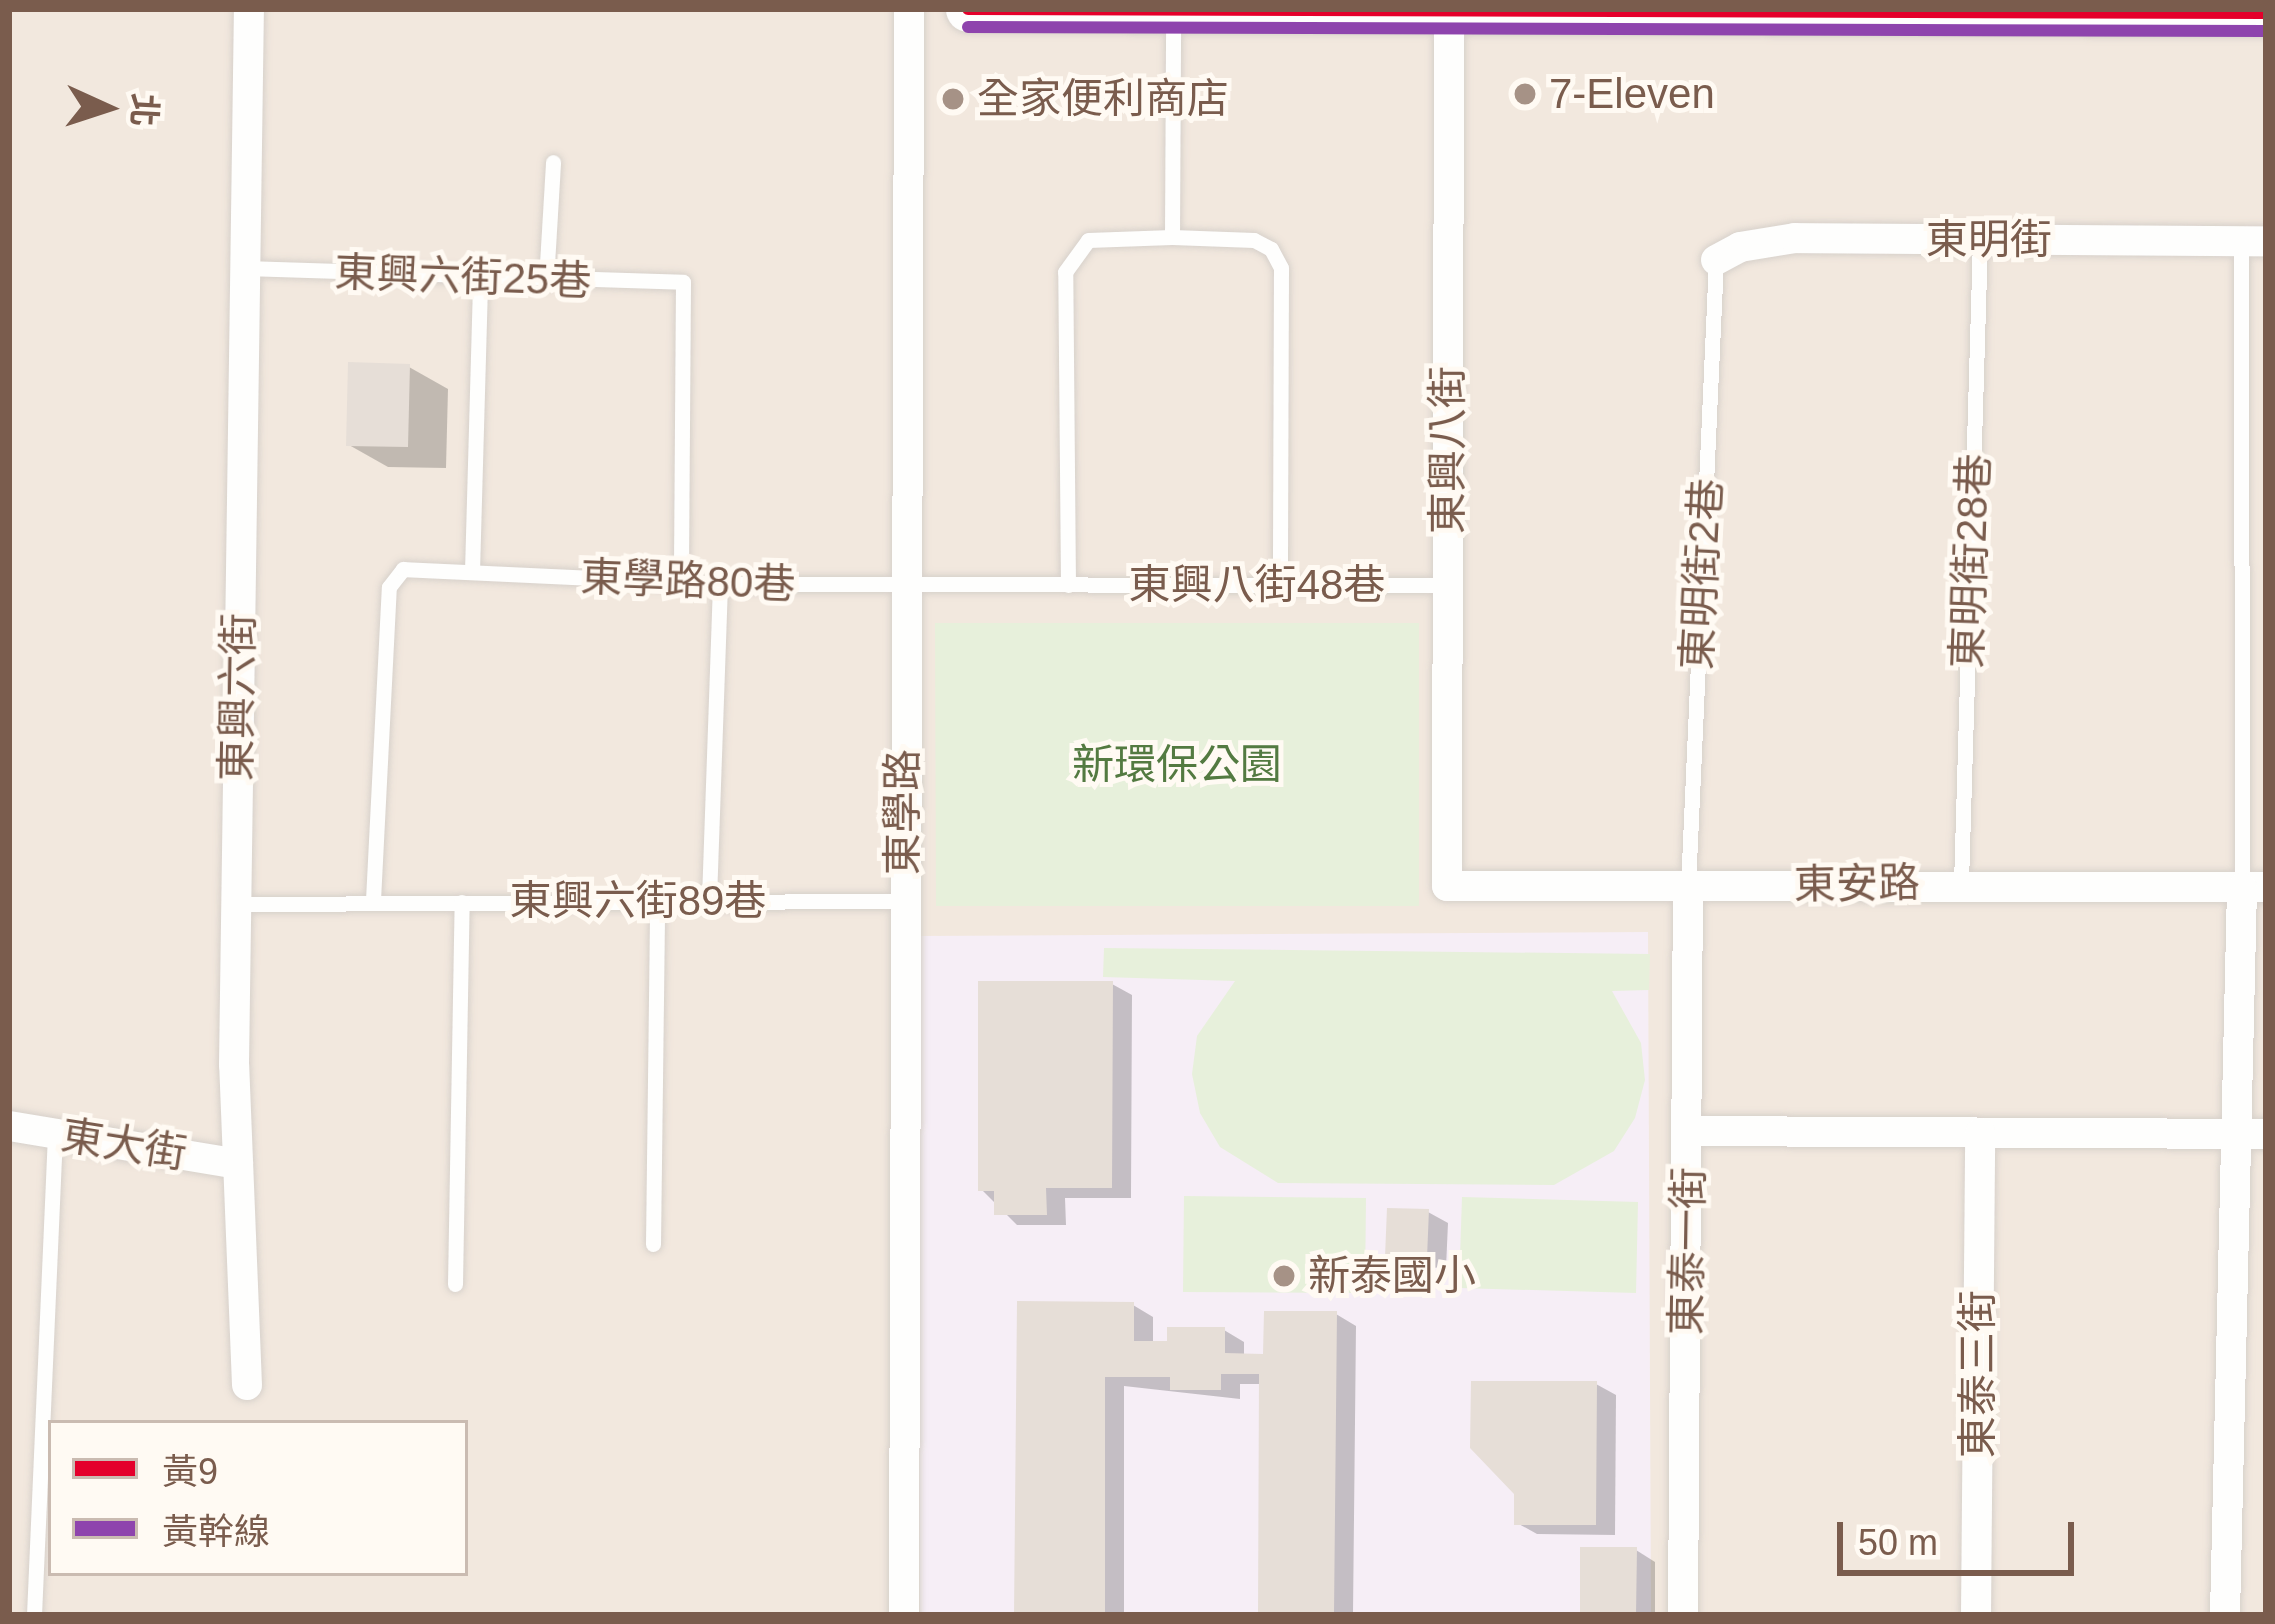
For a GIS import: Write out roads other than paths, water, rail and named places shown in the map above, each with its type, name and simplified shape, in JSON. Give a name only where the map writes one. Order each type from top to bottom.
[{"type":"street","name":"東興六街","points":[[248,1385],[238,1164],[236,904],[249,9]]},
{"type":"street","name":"東學路","points":[[904,1615],[902,901],[909,9]]},
{"type":"street","points":[[968,9],[2266,13]]},
{"type":"street","name":"東興八街","points":[[1447,886],[1449,13]]},
{"type":"street","name":"東明街","points":[[1716,260],[1739,247],[1795,238],[2253,241]]},
{"type":"street","name":"東安路","points":[[1447,886],[1961,883],[2254,887]]},
{"type":"street","name":"東泰一街","points":[[1683,1615],[1690,1131],[1688,887]]},
{"type":"street","points":[[2225,1615],[2251,1134],[2254,887]]},
{"type":"street","name":"東大街","points":[[9,1126],[238,1164]]},
{"type":"street","points":[[1690,1131],[2251,1134]]},
{"type":"street","name":"東泰三街","points":[[1976,1615],[1980,1133]]},
{"type":"lane","points":[[1172,237],[1173,13]]},
{"type":"lane","points":[[546,281],[553,162]]},
{"type":"lane","points":[[1067,585],[1065,272],[1088,240],[1172,237],[1254,240],[1271,249],[1286,296],[1280,584]]},
{"type":"lane","name":"東明街28巷","points":[[1961,883],[1980,240]]},
{"type":"lane","points":[[2253,241],[2254,887]]},
{"type":"lane","name":"東明街2巷","points":[[1688,887],[1716,260]]},
{"type":"lane","name":"東興六街25巷","points":[[244,268],[480,280],[683,282],[681,583]]},
{"type":"lane","points":[[373,900],[389,587],[403,569],[472,571],[480,280]]},
{"type":"lane","name":"東學路80巷","points":[[472,571],[720,584],[1067,585]]},
{"type":"lane","points":[[709,899],[720,584]]},
{"type":"lane","name":"東興八街48巷","points":[[1067,585],[1447,585]]},
{"type":"lane","points":[[653,1244],[657,900]]},
{"type":"lane","name":"東興六街89巷","points":[[236,904],[902,901]]},
{"type":"lane","points":[[455,1284],[462,902]]},
{"type":"lane","points":[[34,1615],[44,1535],[55,1134]]},
{"type":"place","name":"7-Eleven","points":[[1525,94]]},
{"type":"place","name":"全家便利商店","points":[[953,99]]},
{"type":"place","name":"新泰國小","points":[[1284,1276]]},
{"type":"park label","name":"新環保公園","points":[[1177,765]]}]
